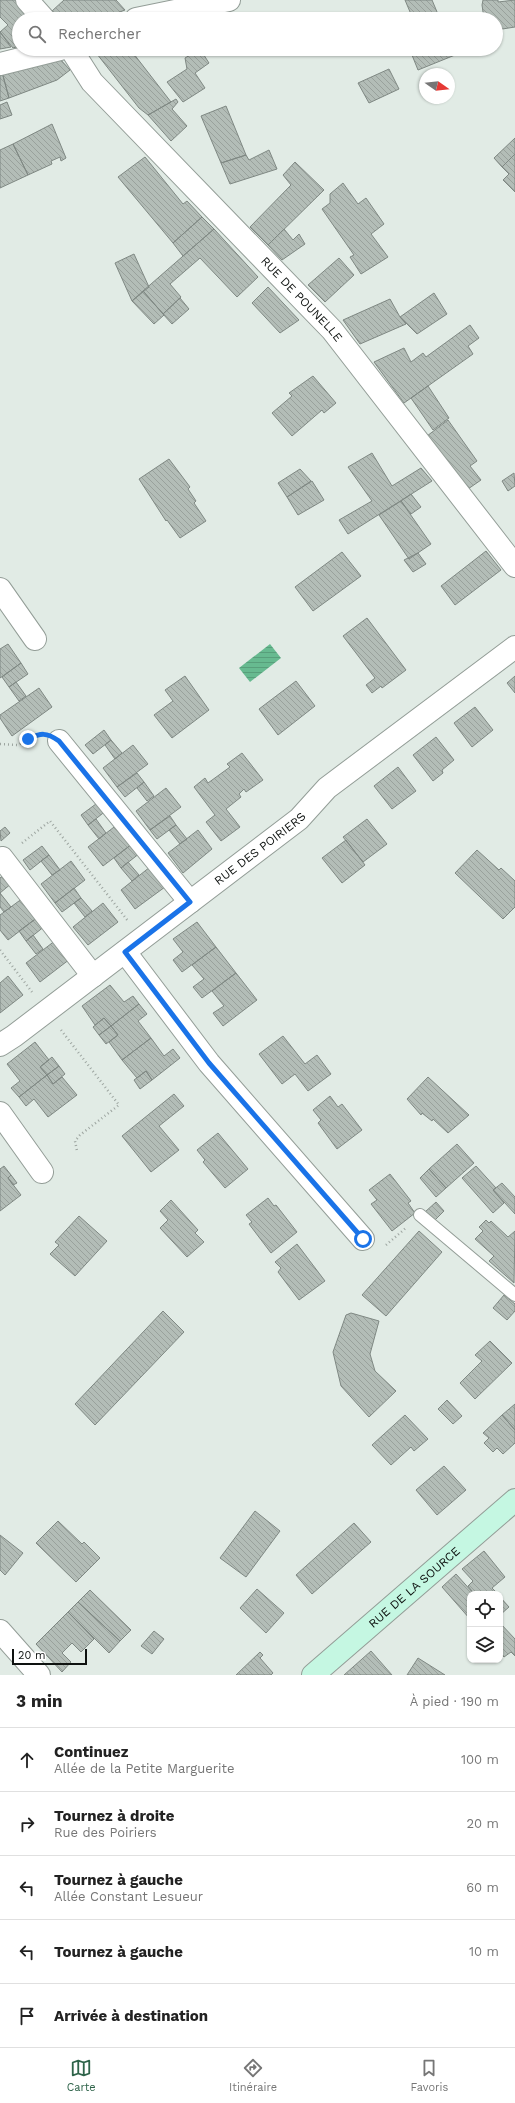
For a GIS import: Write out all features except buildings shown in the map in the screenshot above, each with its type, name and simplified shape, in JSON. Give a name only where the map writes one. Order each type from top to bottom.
[{"type":"main road","name":"RUE DE LA SOURCE","points":[[313,1675],[515,1500]]},
{"type":"street","points":[[27,0],[38,12]]},
{"type":"street","points":[[170,12],[229,0]]},
{"type":"street","points":[[0,64],[32,56]]},
{"type":"street","name":"RUE DE POUNELLE","points":[[76,56],[92,82],[332,330],[515,566]]},
{"type":"street","points":[[0,589],[35,639]]},
{"type":"street","name":"RUE DES POIRIERS","points":[[0,1045],[125,952],[299,818],[327,788],[515,647]]},
{"type":"street","points":[[59,741],[190,902]]},
{"type":"street","points":[[2,858],[93,976]]},
{"type":"street","points":[[125,952],[209,1063],[363,1239]]},
{"type":"street","points":[[0,1113],[42,1172]]},
{"type":"street","points":[[0,1630],[39,1675]]},
{"type":"lane","points":[[420,1215],[515,1295]]},
{"type":"path","points":[[0,744],[8,746],[18,745],[40,733],[48,734],[59,741]]},
{"type":"path","points":[[2,858],[50,821],[142,938]]},
{"type":"path","points":[[0,950],[119,1105],[74,1141],[77,1151]]},
{"type":"path","points":[[363,1239],[380,1250],[420,1215]]},
{"type":"shaded area","points":[[270,644],[281,658],[250,682],[239,668]]},
{"type":"route","points":[[28,739],[40,733],[48,734],[59,741],[190,902],[125,952],[209,1063],[363,1239]]}]
